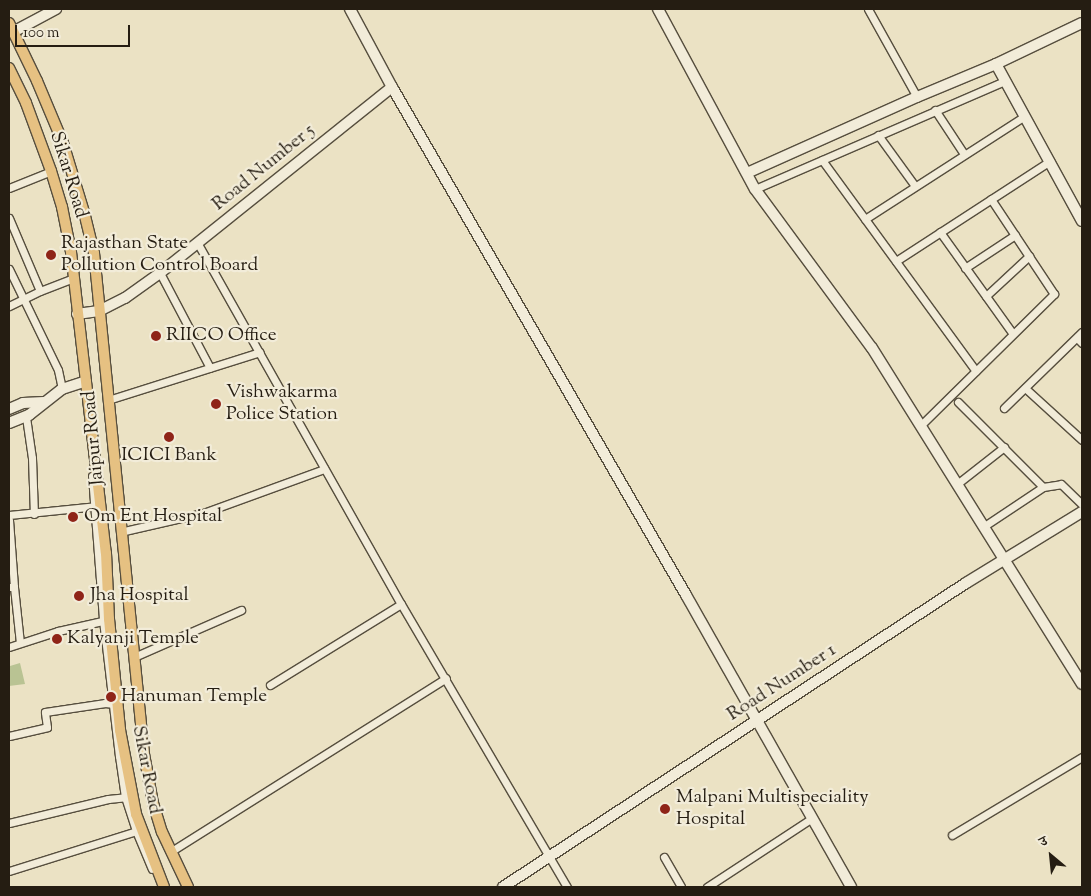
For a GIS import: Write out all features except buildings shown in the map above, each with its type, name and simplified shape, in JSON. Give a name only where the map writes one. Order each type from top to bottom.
[{"type":"main road","name":"Jaipur Road","points":[[11,27],[52,114],[74,179],[94,253],[120,532],[150,786],[170,852],[188,887]]},
{"type":"main road","name":"Sikar Road","points":[[9,68],[26,103],[52,171],[62,207],[74,278],[92,416],[106,620],[128,797],[138,831],[164,887]]},
{"type":"street","points":[[11,27],[56,9]]},
{"type":"street","points":[[350,9],[392,87],[757,720],[851,887]]},
{"type":"street","points":[[658,9],[755,189],[872,348],[1003,561],[1082,684]]},
{"type":"street","points":[[868,9],[917,97]]},
{"type":"street","points":[[747,173],[996,64],[1082,22]]},
{"type":"street","points":[[996,64],[1050,161],[1078,205],[1082,221]]},
{"type":"street","points":[[755,189],[1004,81]]},
{"type":"street","name":"Road Number 5","points":[[78,314],[100,311],[125,298],[160,273],[392,87]]},
{"type":"street","points":[[935,110],[964,154]]},
{"type":"street","points":[[865,219],[1024,116]]},
{"type":"street","points":[[878,135],[915,186]]},
{"type":"street","points":[[822,160],[976,371]]},
{"type":"street","points":[[896,261],[1050,161]]},
{"type":"street","points":[[9,188],[52,171]]},
{"type":"street","points":[[921,425],[1054,294],[991,199]]},
{"type":"street","points":[[9,218],[40,291]]},
{"type":"street","points":[[940,232],[1013,334]]},
{"type":"street","points":[[966,268],[1015,235]]},
{"type":"street","points":[[198,244],[401,604],[567,887]]},
{"type":"street","points":[[986,296],[1029,256]]},
{"type":"street","points":[[9,269],[22,300],[58,370],[62,389]]},
{"type":"street","points":[[160,273],[210,368]]},
{"type":"street","points":[[9,306],[40,291],[74,278]]},
{"type":"street","points":[[1004,408],[1079,340],[1082,332]]},
{"type":"street","points":[[108,400],[260,352]]},
{"type":"street","points":[[9,424],[26,416],[62,389],[86,381]]},
{"type":"street","points":[[1025,388],[1082,440]]},
{"type":"street","points":[[9,409],[23,403],[44,402]]},
{"type":"street","points":[[958,402],[1043,487]]},
{"type":"street","points":[[26,416],[32,458],[34,514]]},
{"type":"street","points":[[957,484],[1004,447]]},
{"type":"street","points":[[120,532],[204,513],[324,469]]},
{"type":"street","points":[[983,527],[1043,487],[1061,484],[1082,504]]},
{"type":"street","points":[[9,515],[34,514],[98,506]]},
{"type":"street","name":"Road Number 1","points":[[502,887],[550,858],[757,720],[1082,512]]},
{"type":"street","points":[[9,520],[11,587],[20,642]]},
{"type":"street","points":[[270,685],[401,604]]},
{"type":"street","points":[[134,657],[241,610]]},
{"type":"street","points":[[9,647],[20,642],[106,620]]},
{"type":"street","points":[[170,852],[446,678]]},
{"type":"street","points":[[9,736],[47,727],[46,712],[115,704]]},
{"type":"street","points":[[952,835],[1082,757]]},
{"type":"street","points":[[9,824],[108,799],[128,797]]},
{"type":"street","points":[[707,887],[812,818]]},
{"type":"street","points":[[9,871],[138,831],[160,887]]},
{"type":"street","points":[[664,857],[681,887]]},
{"type":"green space","points":[[9,662],[10,666],[20,663],[25,684],[9,686]]},
{"type":"place","name":"Rajasthan State Pollution Control Board","points":[[51,255]]},
{"type":"place","name":"RIICO Office","points":[[156,336]]},
{"type":"place","name":"Vishwakarma Police Station","points":[[216,404]]},
{"type":"place","name":"ICICI Bank","points":[[169,437]]},
{"type":"place","name":"Om Ent Hospital","points":[[73,517]]},
{"type":"place","name":"Jha Hospital","points":[[79,596]]},
{"type":"place","name":"Kalyanji Temple","points":[[57,639]]},
{"type":"place","name":"Hanuman Temple","points":[[111,697]]},
{"type":"place","name":"Malpani Multispeciality Hospital","points":[[665,809]]}]
